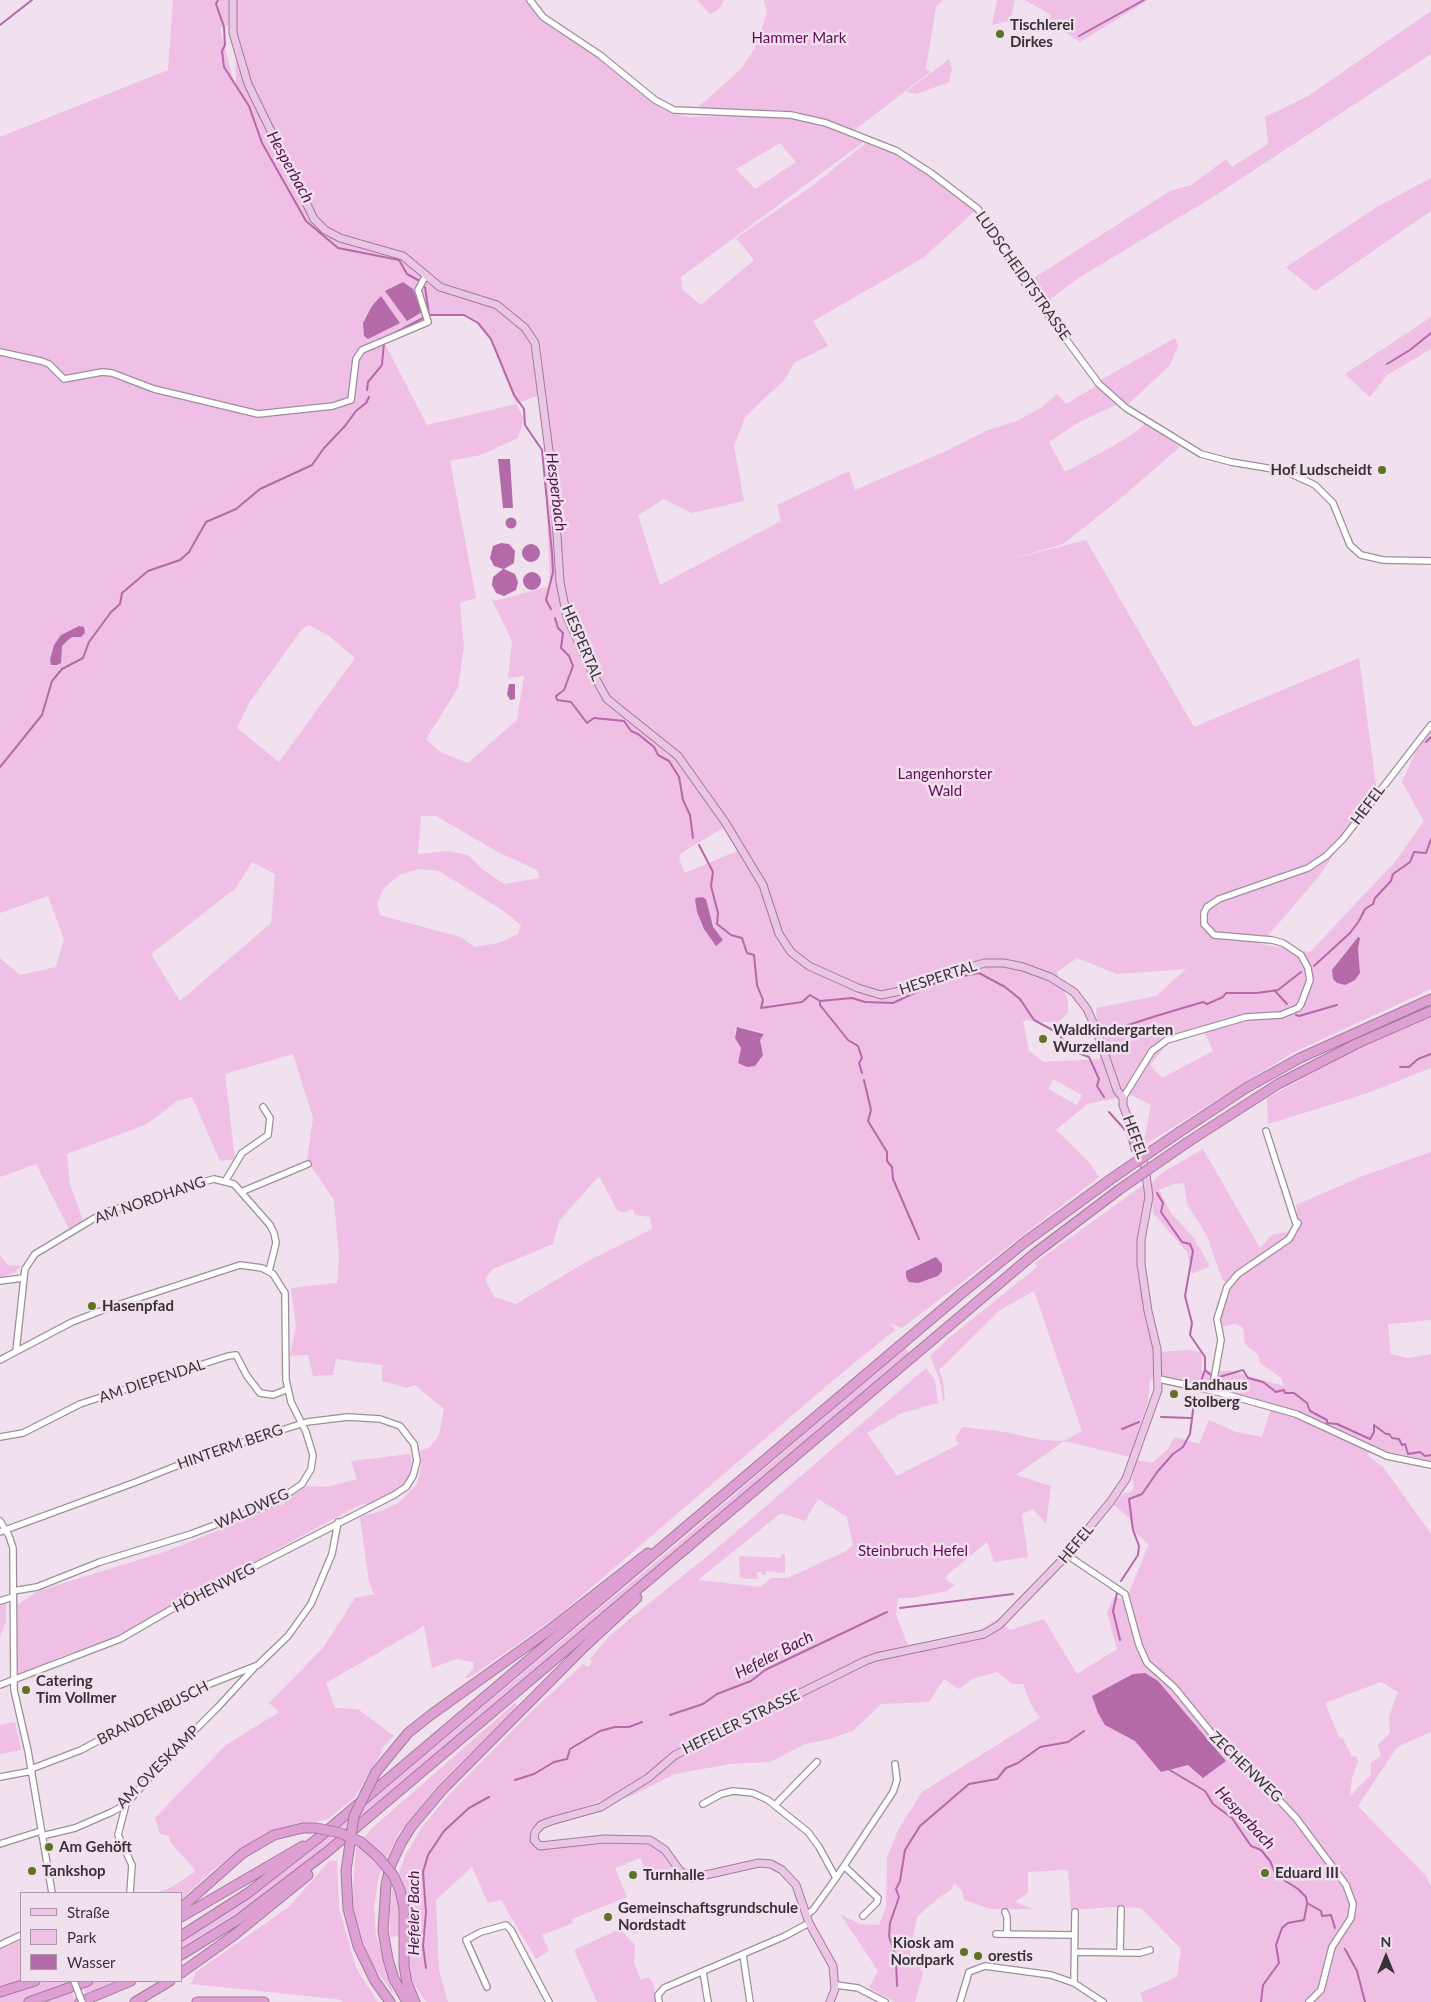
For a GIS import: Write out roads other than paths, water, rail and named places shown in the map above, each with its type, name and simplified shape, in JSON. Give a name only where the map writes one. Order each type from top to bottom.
[{"type":"highway","points":[[182,1935],[248,1893],[317,1839],[962,1293],[1025,1242],[1111,1179],[1246,1088],[1300,1058],[1431,1000]]},
{"type":"highway","points":[[182,1954],[239,1919],[328,1852],[656,1575],[972,1304],[1120,1189],[1188,1142],[1285,1080],[1356,1044],[1431,1011]]},
{"type":"highway","points":[[390,2002],[375,1981],[358,1946],[348,1909],[346,1871],[354,1816],[376,1772],[408,1733],[432,1714],[548,1631],[642,1556],[670,1541]]},
{"type":"highway","points":[[407,2002],[394,1978],[388,1959],[383,1931],[386,1885],[390,1868],[401,1843],[411,1827],[443,1789],[581,1650],[652,1584],[656,1575]]},
{"type":"highway","points":[[182,1907],[243,1853],[274,1835],[303,1828],[317,1828],[340,1833],[361,1842],[378,1856],[400,1890],[404,1908],[404,1966],[407,1984],[415,2002]]},
{"type":"highway","points":[[182,1916],[289,1852],[317,1839]]},
{"type":"highway","points":[[182,1972],[213,1952],[282,1897],[308,1875],[328,1852]]},
{"type":"highway","points":[[0,1992],[32,1982]]},
{"type":"highway","points":[[29,2002],[85,1982]]},
{"type":"highway","points":[[81,2002],[128,1982]]},
{"type":"highway","points":[[135,2002],[168,1982]]},
{"type":"highway","points":[[197,2002],[264,2002]]},
{"type":"main road","name":"HESPERTAL","points":[[233,0],[233,33],[248,84],[314,219],[325,230],[340,238],[403,256],[440,286],[454,293],[497,305],[525,328],[535,343],[554,489],[560,582],[567,617],[592,672],[607,698],[678,756],[725,822],[763,885],[779,934],[791,952],[809,966],[858,988],[881,995],[905,990],[934,977],[984,963],[1004,963],[1023,967],[1050,977],[1074,992],[1086,1009],[1096,1029],[1117,1090],[1123,1098]]},
{"type":"main road","name":"HEFEL","points":[[908,1650],[968,1639],[984,1634],[999,1625],[1068,1555],[1126,1479],[1156,1400],[1159,1379],[1157,1349],[1148,1311],[1141,1264],[1141,1240],[1148,1204],[1148,1181],[1141,1152],[1123,1105],[1123,1098]]},
{"type":"main road","name":"HEFELER STRASSE","points":[[836,1985],[833,1966],[809,1923],[794,1882],[782,1870],[771,1864],[753,1864],[692,1878],[680,1871],[665,1850],[650,1840],[604,1839],[540,1846],[534,1840],[535,1832],[541,1825],[551,1821],[607,1804],[648,1778],[675,1755],[864,1661],[908,1650]]},
{"type":"main road","points":[[830,2002],[836,1985]]},
{"type":"street","name":"LUDSCHEIDTSTRASSE","points":[[530,0],[543,17],[600,55],[655,100],[674,110],[775,113],[806,118],[884,145],[915,162],[978,209],[1041,305],[1099,384],[1120,404],[1201,454],[1231,462],[1285,471],[1315,485],[1333,503],[1350,545],[1361,555],[1383,560],[1431,562]]},
{"type":"street","points":[[0,352],[49,364],[64,379],[102,372],[112,373],[154,389],[258,414],[308,410],[349,402],[358,354],[362,350],[428,322],[418,286],[426,275]]},
{"type":"street","name":"HEFEL","points":[[1123,1098],[1152,1051],[1167,1040],[1246,1017],[1281,1015],[1298,1008],[1310,980],[1308,968],[1301,955],[1282,943],[1272,940],[1214,935],[1204,924],[1204,913],[1207,907],[1219,900],[1308,868],[1326,856],[1343,840],[1431,725]]},
{"type":"street","name":"AM NORDHANG","points":[[226,1180],[242,1153],[268,1135],[270,1118],[263,1107]]},
{"type":"street","points":[[1212,1390],[1221,1340],[1216,1319],[1227,1287],[1238,1274],[1289,1239],[1297,1223],[1266,1131]]},
{"type":"street","points":[[241,1192],[308,1164]]},
{"type":"street","name":"AM NORDHANG","points":[[16,1351],[23,1278],[28,1261],[35,1254],[103,1213],[209,1179],[226,1180],[241,1192],[270,1225],[276,1243],[269,1271]]},
{"type":"street","points":[[0,1360],[90,1314],[240,1265],[254,1266],[269,1271]]},
{"type":"street","name":"WALDWEG","points":[[0,1601],[13,1594],[37,1587],[100,1562],[248,1514],[285,1498],[302,1484],[311,1469],[312,1448],[288,1389],[284,1362],[286,1299],[280,1283],[269,1271]]},
{"type":"street","points":[[0,1281],[23,1278]]},
{"type":"street","name":"AM DIEPENDAL","points":[[0,1437],[23,1432],[80,1404],[228,1356],[236,1355],[247,1376],[260,1393],[274,1395],[288,1389]]},
{"type":"street","points":[[1159,1379],[1212,1390],[1296,1414],[1387,1456],[1431,1465]]},
{"type":"street","name":"HINTERM BERG","points":[[3,1530],[142,1480],[201,1456],[302,1423],[335,1418],[364,1417],[380,1419],[400,1426],[410,1437],[416,1452],[416,1468],[409,1482]]},
{"type":"street","name":"HÖHENWEG","points":[[0,1685],[73,1655],[120,1639],[178,1606],[338,1522],[394,1495],[409,1482]]},
{"type":"street","points":[[0,1520],[12,1548],[12,1680],[31,1770],[52,1892]]},
{"type":"street","name":"BRANDENBUSCH","points":[[0,1777],[31,1770],[82,1750],[187,1693],[239,1671],[254,1668],[288,1636],[311,1604],[332,1554],[338,1522]]},
{"type":"street","name":"ZECHENWEG","points":[[1068,1555],[1125,1594],[1139,1645],[1147,1663],[1174,1687],[1227,1752],[1246,1765],[1296,1818],[1346,1885],[1353,1904],[1351,1918],[1332,1947],[1321,1990],[1309,2002]]},
{"type":"street","name":"AM OVESKAMP","points":[[42,1834],[75,1828],[126,1804],[165,1760],[254,1668]]},
{"type":"street","points":[[776,1804],[817,1762]]},
{"type":"street","points":[[806,1915],[813,1910],[836,1878],[892,1792],[897,1780],[895,1764]]},
{"type":"street","points":[[703,1804],[722,1794],[739,1791],[753,1793],[776,1804],[808,1832],[822,1852],[836,1878]]},
{"type":"street","points":[[126,1804],[118,1835],[132,1864],[130,1892]]},
{"type":"street","points":[[0,1844],[42,1834]]},
{"type":"street","points":[[844,1866],[878,1898],[877,1902],[863,1916]]},
{"type":"street","points":[[1120,1909],[1120,1953]]},
{"type":"street","points":[[1005,1912],[1007,1917],[1007,1934]]},
{"type":"street","points":[[1074,1983],[1075,1912]]},
{"type":"street","points":[[659,2002],[658,1994],[664,1988],[743,1955],[809,1923]]},
{"type":"street","points":[[487,1988],[466,1940],[506,1925],[549,2002]]},
{"type":"street","points":[[996,1934],[1075,1935]]},
{"type":"street","points":[[0,1945],[20,1935]]},
{"type":"street","points":[[1075,1952],[1140,1953],[1150,1950]]},
{"type":"street","points":[[743,1955],[750,2002]]},
{"type":"street","points":[[960,2002],[969,1972],[985,1966],[1051,1975],[1074,1983],[1103,2002]]},
{"type":"street","points":[[703,1972],[708,2002]]},
{"type":"street","points":[[74,1982],[81,2002]]},
{"type":"street","points":[[836,1985],[858,1988],[885,2002]]},
{"type":"water","points":[[403,282],[413,289],[422,312],[407,321],[385,291]]},
{"type":"water","points":[[381,296],[400,323],[368,339],[364,336],[363,323],[372,306]]},
{"type":"water","points":[[498,459],[510,459],[513,508],[503,508]]},
{"type":"water","points":[[511,517],[517,523],[511,529],[505,523]]},
{"type":"water","points":[[501,543],[509,544],[515,551],[514,563],[504,569],[515,574],[518,582],[516,590],[504,596],[496,593],[492,585],[493,577],[503,569],[494,566],[490,558],[493,546]]},
{"type":"water","points":[[527,544],[535,544],[540,549],[538,560],[527,562],[522,557],[522,549]]},
{"type":"water","points":[[528,572],[536,572],[541,577],[539,588],[528,590],[523,585],[523,577]]},
{"type":"water","points":[[79,626],[84,627],[85,633],[81,637],[72,637],[68,640],[62,646],[61,663],[51,665],[50,660],[54,645],[61,635]]},
{"type":"water","points":[[509,684],[515,684],[515,699],[510,700],[507,694]]},
{"type":"water","points":[[702,897],[706,899],[713,927],[723,940],[716,946],[704,929],[697,912],[695,900]]},
{"type":"water","points":[[1358,937],[1360,938],[1358,949],[1360,973],[1355,980],[1345,985],[1337,983],[1333,979],[1332,970]]},
{"type":"water","points":[[737,1027],[764,1034],[760,1040],[763,1055],[755,1066],[747,1067],[738,1063],[741,1048],[735,1038]]},
{"type":"water","points":[[936,1257],[942,1264],[942,1271],[938,1276],[918,1283],[909,1282],[906,1277],[906,1271]]},
{"type":"water","points":[[1145,1673],[1158,1681],[1226,1761],[1203,1778],[1188,1765],[1161,1772],[1135,1741],[1105,1725],[1098,1713],[1092,1696],[1133,1674]]},
{"type":"waterway","points":[[0,25],[32,0]]},
{"type":"waterway","name":"Hesperbach","points":[[218,0],[216,4],[224,27],[225,45],[222,51],[224,67],[249,106],[262,143],[306,221],[338,248],[399,260],[407,274],[418,280]]},
{"type":"waterway","points":[[1079,36],[1144,0]]},
{"type":"waterway","points":[[422,285],[425,287],[429,315]]},
{"type":"waterway","name":"Hesperbach","points":[[430,315],[464,315],[478,323],[491,339],[514,395],[524,409],[525,425],[542,450],[553,572],[546,600],[551,609]]},
{"type":"waterway","points":[[387,337],[425,317]]},
{"type":"waterway","points":[[1387,364],[1410,350],[1431,333]]},
{"type":"waterway","points":[[367,390],[368,382],[382,365],[384,342]]},
{"type":"waterway","points":[[0,767],[42,715],[52,681],[62,669],[83,658],[89,642],[111,612],[120,604],[122,593],[148,571],[180,560],[189,552],[206,522],[236,509],[260,489],[312,465],[324,448],[356,411],[366,403],[369,397]]},
{"type":"waterway","name":"Hesperbach","points":[[555,618],[558,628],[563,633],[561,648],[569,656],[573,666],[564,690],[556,696],[557,700],[571,702],[587,723],[594,718],[624,721],[631,731],[638,734],[654,747],[658,755],[669,761],[679,777],[683,800],[690,815],[693,838]]},
{"type":"waterway","points":[[1426,742],[1431,737]]},
{"type":"waterway","points":[[1314,966],[1350,933],[1365,909],[1373,904],[1375,898],[1391,881],[1393,874],[1410,862],[1414,852],[1426,853],[1431,839]]},
{"type":"waterway","name":"Hesperbach","points":[[699,845],[713,872],[711,886],[718,913],[717,924],[731,935],[742,938],[747,953],[754,955],[757,985],[763,1000],[761,1008],[802,1002],[810,995],[820,1001],[852,998],[865,1002],[893,1003],[942,980],[979,973],[1005,987],[1020,999],[1034,1020],[1058,1033],[1070,1050],[1089,1057],[1099,1079],[1097,1086],[1104,1097]]},
{"type":"waterway","points":[[1107,1036],[1116,1029],[1156,1016],[1203,1002],[1207,1004],[1223,997],[1226,993],[1257,993],[1278,990],[1301,972]]},
{"type":"waterway","points":[[1275,991],[1287,1004]]},
{"type":"waterway","points":[[820,1001],[820,1005],[848,1040],[858,1046],[862,1058],[859,1063],[862,1073]]},
{"type":"waterway","points":[[1296,1015],[1299,1016],[1337,1005]]},
{"type":"waterway","points":[[1400,1067],[1409,1067],[1418,1059],[1431,1054]]},
{"type":"waterway","points":[[864,1080],[871,1110],[868,1121],[887,1152],[887,1161],[892,1167],[893,1179],[919,1239]]},
{"type":"waterway","name":"Hesperbach","points":[[1109,1112],[1127,1132],[1132,1151]]},
{"type":"waterway","name":"Hesperbach","points":[[1157,1193],[1163,1203],[1161,1212],[1182,1242],[1190,1244],[1193,1251],[1185,1296],[1192,1323],[1190,1335],[1205,1357],[1205,1370],[1201,1381]]},
{"type":"waterway","points":[[1205,1370],[1212,1376]]},
{"type":"waterway","points":[[1219,1377],[1243,1370],[1248,1378],[1263,1382],[1276,1392],[1284,1390],[1285,1393],[1294,1393],[1307,1403],[1310,1411],[1327,1420],[1327,1423],[1337,1424],[1370,1439],[1374,1432],[1374,1425],[1392,1438],[1399,1439],[1402,1445],[1405,1444],[1408,1454],[1420,1452],[1425,1456],[1431,1455]]},
{"type":"waterway","name":"Hesperbach","points":[[1121,1581],[1138,1555],[1139,1546],[1133,1530],[1129,1499],[1142,1494],[1158,1471],[1173,1454],[1183,1447],[1190,1434],[1195,1395]]},
{"type":"waterway","points":[[1161,1417],[1191,1418]]},
{"type":"waterway","points":[[1122,1429],[1139,1422]]},
{"type":"waterway","name":"Hesperbach","points":[[1117,1593],[1113,1611],[1120,1640]]},
{"type":"waterway","name":"Hefeler Bach","points":[[900,1608],[1013,1594]]},
{"type":"waterway","name":"Hefeler Bach","points":[[670,1715],[703,1704],[717,1694],[751,1681],[765,1670],[887,1612]]},
{"type":"waterway","name":"Hefeler Bach","points":[[515,1780],[534,1774],[554,1762],[567,1759],[570,1749],[600,1731],[615,1727],[629,1727],[642,1722]]},
{"type":"waterway","points":[[897,1986],[896,1958],[889,1936],[890,1923],[899,1897],[896,1889],[900,1881],[905,1850],[920,1826],[969,1784],[997,1779],[1006,1768],[1018,1763],[1040,1747],[1068,1742],[1084,1731]]},
{"type":"waterway","name":"Hesperbach","points":[[1168,1769],[1205,1791],[1213,1804],[1232,1818],[1251,1846],[1261,1850],[1270,1861],[1276,1875],[1298,1889],[1306,1897],[1307,1903],[1321,1911],[1322,1916],[1331,1915],[1335,1928]]},
{"type":"waterway","name":"Hefeler Bach","points":[[426,1968],[423,1946],[426,1912],[423,1872],[428,1855],[444,1831],[469,1808],[489,1797]]},
{"type":"waterway","points":[[1261,2002],[1263,1985],[1279,1963],[1276,1945],[1282,1928],[1288,1923],[1304,1920],[1307,1904]]},
{"type":"waterway","name":"Hesperbach","points":[[1345,1949],[1357,1971],[1365,2002]]},
{"type":"place","name":"Tischlerei Dirkes","points":[[1000,34]]},
{"type":"place","name":"Hof Ludscheidt","points":[[1382,470]]},
{"type":"place","name":"Waldkindergarten Wurzelland","points":[[1043,1039]]},
{"type":"place","name":"Hasenpfad","points":[[92,1306]]},
{"type":"place","name":"Landhaus Stolberg","points":[[1174,1394]]},
{"type":"place","name":"Catering Tim Vollmer","points":[[26,1690]]},
{"type":"place","name":"Am Gehöft","points":[[49,1847]]},
{"type":"place","name":"Tankshop","points":[[32,1871]]},
{"type":"place","name":"Eduard III","points":[[1265,1873]]},
{"type":"place","name":"Turnhalle","points":[[633,1875]]},
{"type":"place","name":"Gemeinschaftsgrundschule Nordstadt","points":[[608,1917]]},
{"type":"place","name":"Kiosk am Nordpark","points":[[964,1952]]},
{"type":"place","name":"orestis","points":[[978,1956]]},
{"type":"park label","name":"Hammer Mark","points":[[799,38]]},
{"type":"park label","name":"Langenhorster Wald","points":[[945,782]]},
{"type":"park label","name":"Steinbruch Hefel","points":[[913,1551]]}]
